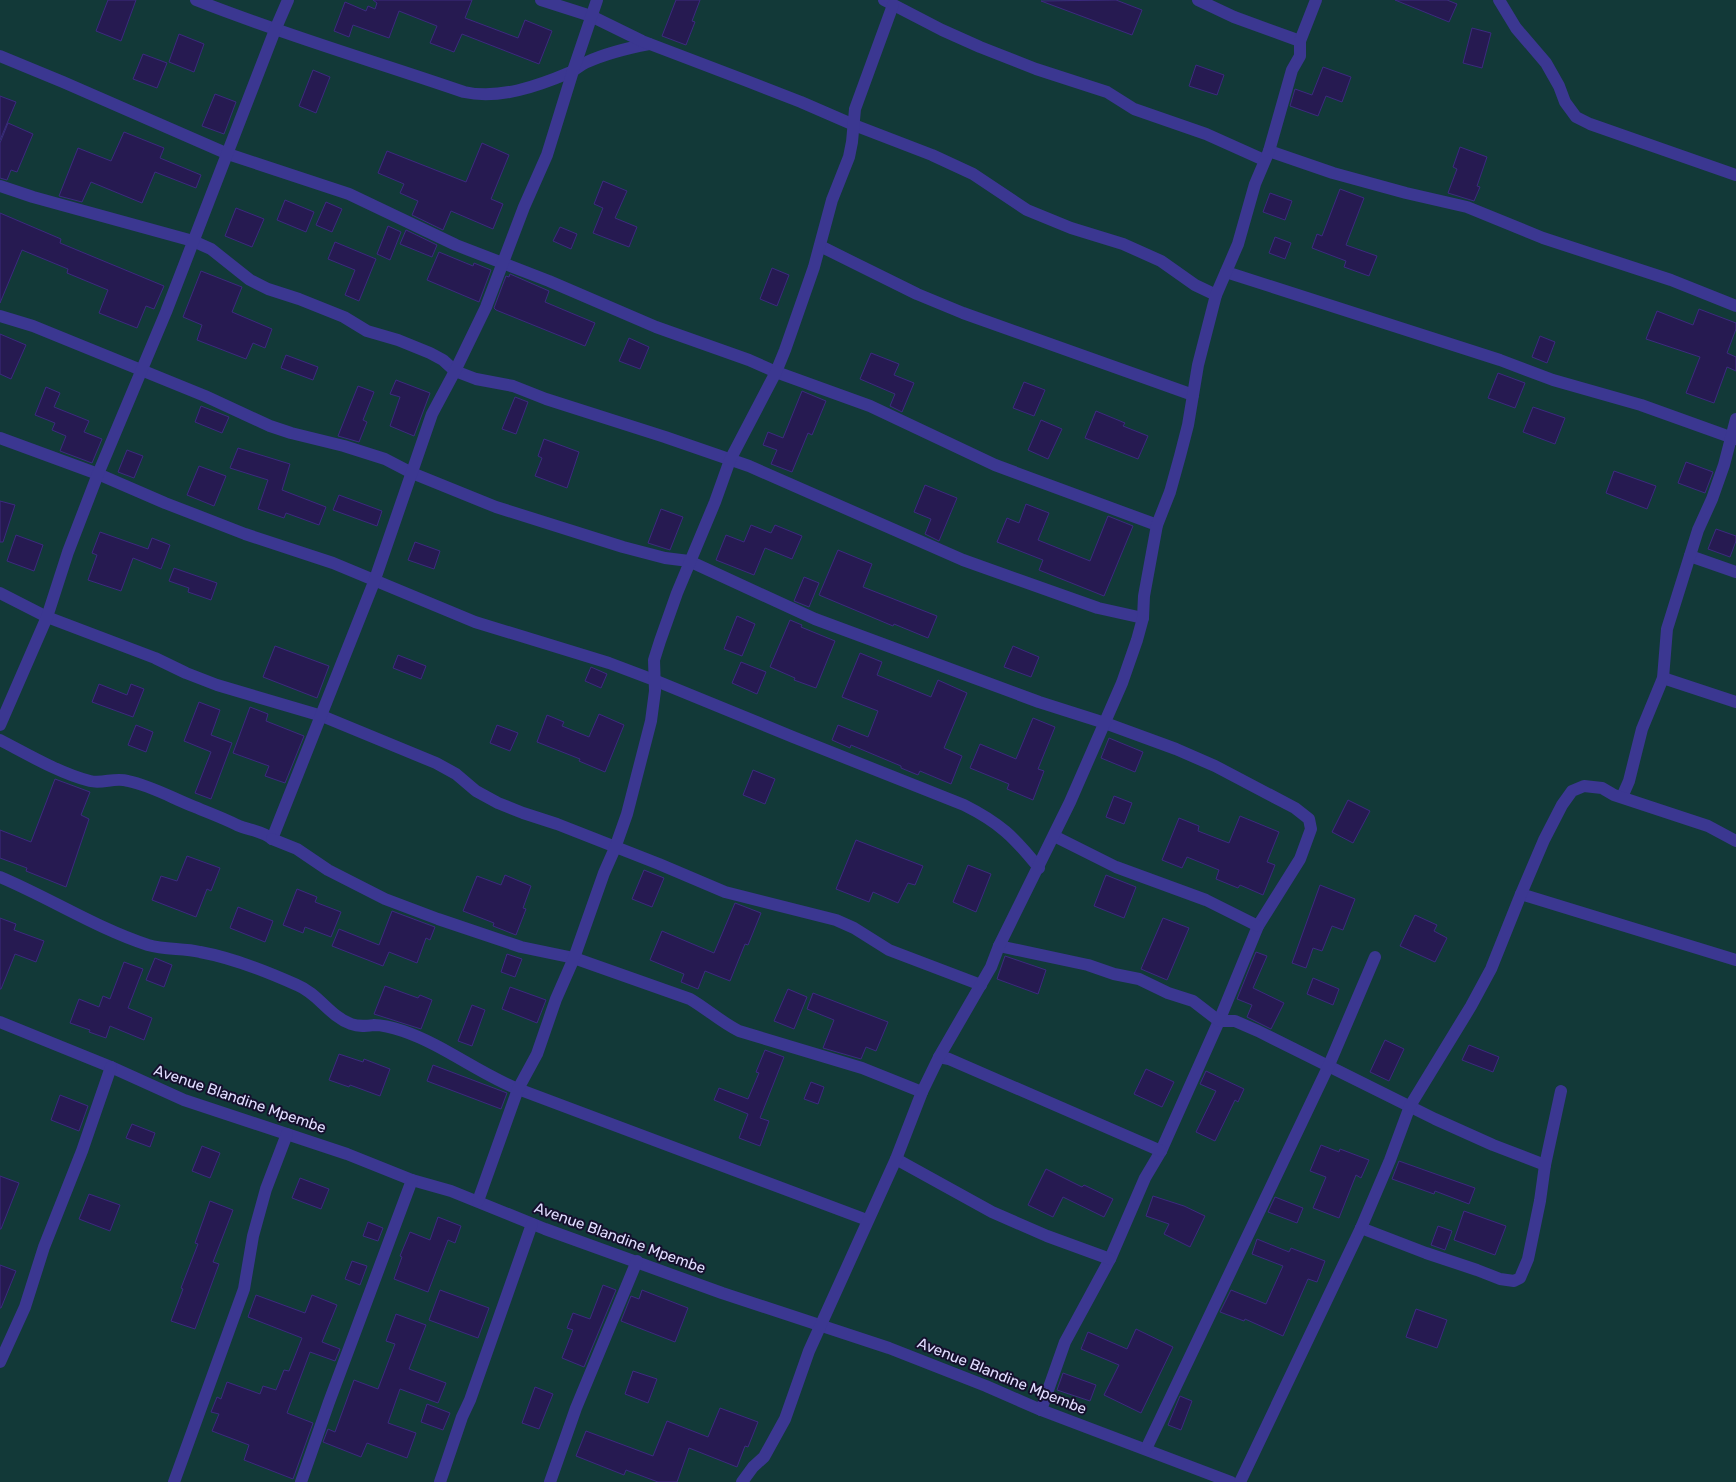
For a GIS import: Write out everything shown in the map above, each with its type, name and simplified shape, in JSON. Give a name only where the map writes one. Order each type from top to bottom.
[{"type":"street","points":[[196,0],[275,30],[364,60],[478,95],[506,93],[530,87],[573,71],[586,62],[605,55],[625,48],[649,44]]},
{"type":"street","points":[[0,725],[46,616],[98,474],[166,312],[288,0]]},
{"type":"street","points":[[541,0],[591,16],[649,44],[801,102],[932,155],[956,166],[1028,210],[1071,228],[1123,244],[1161,261],[1195,284],[1216,295]]},
{"type":"street","points":[[272,839],[374,582],[432,414],[486,307],[524,207],[547,155],[597,0]]},
{"type":"street","points":[[1198,0],[1234,17],[1300,41]]},
{"type":"street","points":[[742,1482],[764,1456],[785,1419],[809,1351],[896,1158],[922,1092],[939,1057],[981,985],[1039,868],[1122,683],[1144,618],[1144,596],[1158,525],[1170,492],[1188,425],[1198,365],[1216,295],[1238,244],[1255,184],[1267,155],[1292,70],[1300,56],[1300,41],[1316,0]]},
{"type":"street","points":[[1499,0],[1516,28],[1546,62],[1565,102],[1576,117],[1590,124],[1736,175]]},
{"type":"street","points":[[478,1201],[518,1089],[537,1054],[604,873],[616,848],[654,707],[654,660],[676,593],[715,502],[730,460],[776,372],[804,296],[832,200],[849,156],[855,109],[888,2],[942,30],[980,46],[1036,68],[1107,92],[1134,109],[1267,155],[1406,193],[1467,207],[1543,238],[1671,280],[1736,306]]},
{"type":"street","points":[[0,56],[228,154],[349,194],[425,231],[605,304],[656,327],[870,406],[995,465],[1158,525]]},
{"type":"street","points":[[0,186],[34,198],[193,241],[211,249],[250,280],[268,289],[344,317],[367,331],[398,340],[430,353],[443,360],[455,371],[476,379],[513,386],[546,399],[609,418],[749,466],[963,560],[1098,608],[1144,618]]},
{"type":"street","points":[[820,246],[917,294],[963,314],[1193,395]]},
{"type":"street","points":[[1226,272],[1500,360],[1553,380],[1641,406],[1733,438]]},
{"type":"street","points":[[0,316],[34,326],[205,396],[270,426],[291,434],[314,438],[365,452],[496,507],[560,528],[666,558],[689,561],[815,618],[1039,702],[1105,723],[1176,749],[1215,766],[1295,808],[1309,819],[1311,829],[1300,859],[1258,926],[1219,1021],[1110,1259],[1065,1342],[1040,1410]]},
{"type":"street","points":[[1622,797],[1629,781],[1647,713],[1663,678],[1667,629],[1698,530],[1712,499],[1733,438],[1736,420]]},
{"type":"street","points":[[0,438],[98,474],[165,503],[236,530],[333,563],[374,582],[475,622],[610,664],[654,680],[793,738],[964,805],[985,815],[1010,834],[1039,868]]},
{"type":"street","points":[[1690,556],[1736,572]]},
{"type":"street","points":[[0,593],[46,616],[155,658],[186,673],[217,685],[322,716],[436,763],[456,774],[476,791],[498,803],[659,864],[724,892],[836,920],[854,928],[889,950],[981,985]]},
{"type":"street","points":[[1663,678],[1736,702]]},
{"type":"street","points":[[0,740],[77,777],[97,782],[118,779],[140,784],[164,792],[238,825],[257,832],[266,833],[272,839],[297,849],[328,870],[385,899],[520,947],[574,958],[690,999],[739,1031],[862,1068],[922,1092]]},
{"type":"street","points":[[1240,1482],[1361,1228],[1390,1160],[1410,1106],[1491,969],[1551,826],[1568,795],[1576,788],[1591,786],[1602,788],[1614,795],[1708,826],[1736,841]]},
{"type":"street","points":[[1054,836],[1116,867],[1206,900],[1258,926]]},
{"type":"street","points":[[0,877],[130,938],[167,949],[198,951],[222,957],[291,982],[310,991],[324,1007],[352,1024],[385,1026],[403,1031],[446,1051],[498,1081],[867,1220]]},
{"type":"street","points":[[1521,894],[1736,960]]},
{"type":"street","points":[[999,946],[1088,965],[1114,974],[1139,979],[1168,993],[1193,1001],[1219,1021],[1235,1021],[1258,1031],[1493,1146],[1545,1165]]},
{"type":"street","points":[[1146,1449],[1329,1065],[1375,957]]},
{"type":"street","name":"Avenue Blandine Mpembe","points":[[0,1022],[111,1067],[184,1100],[347,1154],[412,1180],[478,1201],[532,1224],[722,1293],[889,1348],[986,1386],[1040,1410],[1231,1482]]},
{"type":"street","points":[[939,1057],[949,1059],[1160,1151]]},
{"type":"street","points":[[0,1362],[25,1307],[44,1248],[82,1150],[111,1067]]},
{"type":"street","points":[[1361,1228],[1500,1279],[1514,1281],[1520,1278],[1528,1259],[1561,1091]]},
{"type":"street","points":[[174,1482],[244,1289],[253,1236],[266,1190],[287,1134]]},
{"type":"street","points":[[896,1158],[992,1212],[1047,1236],[1110,1259]]},
{"type":"street","points":[[301,1482],[412,1180]]},
{"type":"street","points":[[440,1482],[532,1224]]},
{"type":"street","points":[[550,1482],[576,1408],[637,1261]]},
{"type":"green space","points":[[0,0],[1736,0],[1736,1482],[0,1482]]},
{"type":"building","points":[[108,0],[136,0],[121,41],[96,31]]},
{"type":"building","points":[[373,0],[472,0],[465,18],[518,38],[525,20],[552,31],[539,64],[462,34],[454,52],[430,43],[437,26],[399,11],[389,38],[353,25],[349,37],[334,31],[345,2],[366,11],[368,6],[375,9],[377,3]]},
{"type":"building","points":[[676,0],[700,0],[692,21],[695,22],[686,45],[662,36]]},
{"type":"building","points":[[1116,0],[1142,10],[1132,35],[1041,1]]},
{"type":"building","points":[[1395,0],[1447,0],[1457,4],[1449,22]]},
{"type":"building","points":[[1472,28],[1491,33],[1482,68],[1463,63]]},
{"type":"building","points":[[179,34],[204,44],[194,72],[169,62]]},
{"type":"building","points":[[143,54],[167,63],[157,88],[133,79]]},
{"type":"building","points":[[1196,65],[1224,75],[1217,95],[1189,86]]},
{"type":"building","points":[[1323,67],[1351,77],[1342,102],[1326,96],[1318,116],[1290,106],[1295,89],[1312,95]]},
{"type":"building","points":[[313,70],[330,77],[316,113],[299,106]]},
{"type":"building","points":[[215,94],[236,102],[224,134],[202,126]]},
{"type":"building","points":[[0,96],[16,102],[0,140]]},
{"type":"building","points":[[8,123],[33,134],[17,172],[11,170],[7,180],[0,178],[0,143]]},
{"type":"building","points":[[124,132],[164,148],[160,158],[201,175],[196,188],[155,172],[142,203],[91,182],[82,202],[59,196],[78,148],[111,161]]},
{"type":"building","points":[[482,143],[509,155],[491,199],[503,204],[493,229],[451,211],[443,230],[412,215],[418,201],[400,193],[404,184],[378,173],[387,151],[466,182]]},
{"type":"building","points":[[1460,147],[1487,157],[1477,186],[1480,187],[1474,201],[1448,193],[1457,169],[1453,167]]},
{"type":"building","points":[[603,181],[627,191],[615,218],[637,227],[629,247],[593,233],[603,208],[594,204]]},
{"type":"building","points":[[1340,189],[1364,198],[1346,245],[1377,256],[1369,276],[1344,267],[1346,261],[1312,248],[1317,234],[1322,236]]},
{"type":"building","points":[[1270,193],[1292,201],[1285,220],[1263,212]]},
{"type":"building","points":[[285,200],[314,212],[306,232],[277,220]]},
{"type":"building","points":[[326,202],[342,209],[332,232],[316,225]]},
{"type":"building","points":[[236,208],[264,219],[252,247],[225,236]]},
{"type":"building","points":[[0,213],[61,239],[60,243],[164,286],[154,309],[146,306],[137,328],[99,313],[108,290],[67,273],[68,269],[22,250],[0,303]]},
{"type":"building","points":[[388,226],[401,232],[390,260],[377,254]]},
{"type":"building","points":[[560,227],[577,234],[571,249],[553,241]]},
{"type":"building","points":[[406,230],[437,245],[432,257],[400,244]]},
{"type":"building","points":[[1275,237],[1291,243],[1285,259],[1269,253]]},
{"type":"building","points":[[335,242],[376,259],[359,301],[345,295],[355,270],[328,259]]},
{"type":"building","points":[[439,252],[473,266],[474,263],[491,270],[479,302],[427,280]]},
{"type":"building","points":[[772,268],[789,275],[777,306],[760,299]]},
{"type":"building","points":[[201,271],[242,287],[232,312],[272,329],[265,348],[253,343],[246,359],[197,340],[202,325],[183,317]]},
{"type":"building","points":[[510,274],[549,291],[545,302],[595,323],[585,346],[496,310],[494,308],[506,276],[509,277]]},
{"type":"building","points":[[1699,309],[1736,323],[1736,329],[1727,353],[1736,357],[1736,371],[1727,367],[1714,403],[1686,393],[1700,357],[1646,339],[1657,311],[1693,325]]},
{"type":"building","points":[[0,334],[26,345],[11,379],[0,374]]},
{"type":"building","points":[[1540,336],[1555,342],[1547,363],[1532,357]]},
{"type":"building","points":[[629,338],[649,347],[640,369],[619,361]]},
{"type":"building","points":[[871,353],[899,364],[894,375],[914,383],[902,412],[890,406],[895,394],[860,379]]},
{"type":"building","points":[[286,355],[318,367],[313,380],[281,368]]},
{"type":"building","points":[[1498,373],[1525,383],[1515,408],[1488,398]]},
{"type":"building","points":[[396,380],[430,393],[414,436],[390,426],[400,397],[390,394]]},
{"type":"building","points":[[1024,382],[1045,390],[1034,416],[1013,408]]},
{"type":"building","points":[[358,386],[374,392],[363,420],[367,422],[359,442],[338,436]]},
{"type":"building","points":[[46,387],[60,393],[54,407],[89,421],[84,432],[102,439],[92,463],[60,451],[66,436],[52,430],[55,423],[35,415]]},
{"type":"building","points":[[802,391],[826,401],[812,435],[808,433],[792,472],[771,464],[777,450],[763,445],[768,432],[783,438]]},
{"type":"building","points":[[515,397],[528,402],[516,434],[502,429]]},
{"type":"building","points":[[201,406],[229,417],[222,433],[195,422]]},
{"type":"building","points":[[1533,407],[1565,418],[1555,444],[1523,432]]},
{"type":"building","points":[[1096,411],[1125,423],[1123,426],[1148,436],[1138,459],[1085,438]]},
{"type":"building","points":[[1041,420],[1062,429],[1048,459],[1028,450]]},
{"type":"building","points":[[544,439],[579,452],[567,488],[535,476],[542,458],[538,456]]},
{"type":"building","points":[[238,448],[290,464],[282,490],[326,507],[319,525],[286,513],[284,518],[258,509],[268,480],[230,468]]},
{"type":"building","points":[[127,450],[143,456],[134,478],[118,472]]},
{"type":"building","points":[[1686,462],[1713,472],[1705,493],[1678,483]]},
{"type":"building","points":[[199,466],[226,476],[214,506],[187,495]]},
{"type":"building","points":[[1614,471],[1656,486],[1647,509],[1606,493]]},
{"type":"building","points":[[925,485],[957,498],[939,541],[925,534],[931,519],[914,512]]},
{"type":"building","points":[[339,495],[382,511],[377,526],[333,510]]},
{"type":"building","points":[[0,501],[15,505],[3,542],[0,542]]},
{"type":"building","points":[[1026,504],[1049,513],[1038,540],[1090,561],[1108,516],[1133,526],[1104,596],[1039,570],[1043,560],[997,542],[1007,518],[1019,523]]},
{"type":"building","points":[[661,509],[683,517],[670,550],[648,543]]},
{"type":"building","points":[[751,525],[771,533],[775,525],[802,536],[792,559],[765,548],[754,575],[716,560],[726,535],[744,542]]},
{"type":"building","points":[[1716,529],[1736,536],[1730,557],[1708,549]]},
{"type":"building","points":[[100,532],[148,549],[152,538],[170,545],[161,569],[133,558],[121,591],[88,580],[97,555],[92,553]]},
{"type":"building","points":[[16,535],[43,545],[34,571],[7,561]]},
{"type":"building","points":[[415,542],[440,551],[434,569],[408,560]]},
{"type":"building","points":[[838,550],[872,564],[863,587],[937,616],[928,638],[894,624],[893,626],[819,595]]},
{"type":"building","points":[[174,568],[217,583],[211,600],[188,592],[189,588],[169,581]]},
{"type":"building","points":[[804,577],[819,583],[809,607],[794,601]]},
{"type":"building","points":[[737,616],[755,624],[742,656],[724,649]]},
{"type":"building","points":[[790,620],[802,625],[801,627],[835,641],[816,688],[794,680],[795,678],[770,667]]},
{"type":"building","points":[[275,646],[329,666],[317,698],[263,677]]},
{"type":"building","points":[[1013,646],[1039,657],[1031,677],[1004,667]]},
{"type":"building","points":[[860,653],[882,662],[877,675],[931,697],[938,680],[967,693],[944,748],[962,756],[951,784],[920,771],[918,775],[851,745],[850,748],[832,740],[838,725],[868,737],[878,711],[842,697]]},
{"type":"building","points":[[398,655],[426,666],[421,679],[393,668]]},
{"type":"building","points":[[741,662],[766,672],[757,694],[732,683]]},
{"type":"building","points":[[591,667],[607,674],[601,688],[585,681]]},
{"type":"building","points":[[99,684],[127,695],[131,684],[144,689],[133,717],[92,702]]},
{"type":"building","points":[[199,702],[220,710],[211,735],[232,743],[211,799],[195,793],[211,752],[184,741]]},
{"type":"building","points":[[250,707],[268,714],[266,721],[304,736],[285,783],[265,776],[269,766],[233,753]]},
{"type":"building","points":[[599,714],[624,725],[605,772],[579,761],[580,759],[537,742],[547,715],[564,722],[562,726],[589,737]]},
{"type":"building","points":[[1033,718],[1055,727],[1038,769],[1044,771],[1033,800],[1007,789],[1009,784],[970,768],[980,744],[1016,759]]},
{"type":"building","points":[[136,725],[153,732],[146,752],[128,745]]},
{"type":"building","points":[[497,725],[518,733],[510,751],[490,743]]},
{"type":"building","points":[[1109,738],[1143,752],[1135,772],[1101,758]]},
{"type":"building","points":[[753,770],[775,779],[765,804],[743,795]]},
{"type":"building","points":[[55,779],[90,792],[81,815],[89,819],[66,887],[26,871],[27,868],[0,858],[0,830],[31,842]]},
{"type":"building","points":[[1114,796],[1132,803],[1124,824],[1106,817]]},
{"type":"building","points":[[1348,800],[1370,811],[1353,843],[1332,832]]},
{"type":"building","points":[[1240,816],[1279,832],[1267,862],[1275,865],[1263,895],[1240,885],[1238,888],[1216,879],[1219,870],[1187,857],[1182,868],[1162,860],[1179,818],[1199,826],[1198,831],[1229,843]]},
{"type":"building","points":[[856,840],[923,866],[915,885],[908,883],[898,903],[873,892],[869,902],[836,889]]},
{"type":"building","points":[[187,856],[220,868],[211,891],[207,889],[196,917],[152,900],[161,876],[177,881]]},
{"type":"building","points":[[968,865],[991,874],[976,912],[953,902]]},
{"type":"building","points":[[644,870],[664,878],[652,907],[632,899]]},
{"type":"building","points":[[505,875],[531,886],[523,908],[526,909],[516,935],[493,926],[494,923],[463,911],[477,876],[501,885]]},
{"type":"building","points":[[1106,875],[1136,887],[1124,918],[1094,906]]},
{"type":"building","points":[[1320,885],[1355,899],[1343,930],[1332,926],[1322,951],[1313,948],[1306,968],[1292,963]]},
{"type":"building","points":[[297,889],[317,897],[315,902],[341,912],[331,937],[305,927],[303,933],[283,925]]},
{"type":"building","points":[[735,903],[761,913],[748,945],[745,944],[730,981],[705,971],[698,989],[681,982],[684,974],[650,960],[662,931],[714,953]]},
{"type":"building","points":[[238,907],[273,921],[265,942],[230,928]]},
{"type":"building","points":[[392,911],[435,927],[430,940],[426,938],[417,963],[389,952],[383,966],[332,946],[339,929],[379,945]]},
{"type":"building","points":[[1415,915],[1437,925],[1434,931],[1447,938],[1435,962],[1400,946]]},
{"type":"building","points":[[0,918],[16,924],[14,930],[44,941],[36,962],[15,954],[1,989],[0,989]]},
{"type":"building","points":[[1163,918],[1189,928],[1167,980],[1141,969]]},
{"type":"building","points":[[1256,952],[1267,956],[1253,988],[1284,1003],[1271,1029],[1247,1017],[1252,1005],[1237,999]]},
{"type":"building","points":[[507,954],[522,959],[515,977],[501,972]]},
{"type":"building","points":[[1005,956],[1046,970],[1038,994],[997,979]]},
{"type":"building","points":[[155,958],[172,965],[164,987],[146,980]]},
{"type":"building","points":[[124,962],[143,969],[128,1008],[152,1018],[144,1040],[110,1026],[106,1038],[70,1023],[79,999],[99,1007],[103,996],[110,999]]},
{"type":"building","points":[[1313,978],[1339,989],[1333,1005],[1307,994]]},
{"type":"building","points":[[385,986],[418,998],[420,995],[432,1000],[421,1029],[374,1014]]},
{"type":"building","points":[[510,987],[546,1000],[537,1023],[502,1009]]},
{"type":"building","points":[[788,989],[807,997],[794,1029],[774,1021]]},
{"type":"building","points":[[813,993],[888,1022],[876,1051],[866,1047],[861,1059],[823,1048],[834,1020],[807,1009]]},
{"type":"building","points":[[472,1005],[485,1010],[472,1046],[458,1041]]},
{"type":"building","points":[[1385,1040],[1404,1049],[1389,1081],[1370,1072]]},
{"type":"building","points":[[1469,1045],[1499,1057],[1493,1072],[1462,1060]]},
{"type":"building","points":[[765,1050],[784,1057],[760,1118],[769,1121],[760,1146],[739,1138],[748,1114],[714,1100],[719,1088],[748,1099],[759,1073],[756,1072]]},
{"type":"building","points":[[339,1054],[363,1062],[364,1059],[390,1069],[380,1096],[350,1085],[349,1087],[329,1080]]},
{"type":"building","points":[[433,1065],[507,1093],[501,1109],[427,1081]]},
{"type":"building","points":[[1146,1069],[1174,1082],[1162,1107],[1134,1094]]},
{"type":"building","points":[[1206,1071],[1244,1089],[1238,1102],[1235,1100],[1215,1141],[1196,1132],[1216,1091],[1200,1084]]},
{"type":"building","points":[[811,1082],[824,1087],[818,1104],[804,1099]]},
{"type":"building","points":[[60,1095],[88,1106],[79,1131],[51,1120]]},
{"type":"building","points":[[132,1124],[155,1133],[150,1147],[126,1138]]},
{"type":"building","points":[[1321,1145],[1339,1152],[1340,1149],[1369,1160],[1361,1178],[1356,1175],[1339,1218],[1313,1208],[1326,1177],[1310,1171]]},
{"type":"building","points":[[202,1146],[220,1153],[210,1178],[192,1171]]},
{"type":"building","points":[[1399,1161],[1475,1188],[1469,1204],[1435,1191],[1434,1194],[1392,1179]]},
{"type":"building","points":[[1046,1169],[1082,1187],[1084,1185],[1113,1199],[1104,1217],[1063,1197],[1053,1217],[1028,1205]]},
{"type":"building","points":[[0,1176],[19,1183],[1,1229],[0,1229]]},
{"type":"building","points":[[300,1178],[329,1189],[321,1209],[292,1198]]},
{"type":"building","points":[[89,1194],[120,1205],[110,1231],[79,1219]]},
{"type":"building","points":[[1153,1196],[1184,1206],[1205,1216],[1190,1247],[1164,1234],[1169,1224],[1146,1216]]},
{"type":"building","points":[[1275,1197],[1303,1208],[1297,1223],[1268,1212]]},
{"type":"building","points":[[210,1201],[233,1210],[213,1262],[219,1264],[195,1329],[171,1321],[198,1244],[195,1243]]},
{"type":"building","points":[[1464,1211],[1506,1226],[1495,1255],[1454,1240]]},
{"type":"building","points":[[438,1217],[461,1226],[455,1243],[448,1240],[428,1292],[394,1279],[402,1257],[400,1256],[410,1232],[430,1240]]},
{"type":"building","points":[[368,1222],[383,1228],[378,1241],[363,1236]]},
{"type":"building","points":[[1438,1226],[1452,1231],[1445,1250],[1431,1245]]},
{"type":"building","points":[[1257,1239],[1289,1252],[1291,1248],[1325,1261],[1317,1282],[1308,1279],[1283,1336],[1245,1319],[1244,1321],[1220,1312],[1231,1290],[1266,1304],[1283,1266],[1252,1254]]},
{"type":"building","points":[[352,1261],[367,1266],[360,1285],[345,1279]]},
{"type":"building","points":[[0,1265],[16,1271],[1,1308],[0,1308]]},
{"type":"building","points":[[603,1285],[616,1290],[584,1367],[562,1358],[573,1330],[567,1328],[573,1313],[590,1319]]},
{"type":"building","points":[[440,1290],[489,1308],[478,1338],[429,1320]]},
{"type":"building","points":[[642,1290],[688,1308],[675,1342],[621,1321],[631,1296],[639,1299]]},
{"type":"building","points":[[256,1295],[305,1313],[312,1295],[337,1305],[322,1342],[340,1349],[335,1361],[310,1352],[287,1413],[313,1423],[293,1479],[244,1460],[249,1445],[212,1431],[219,1414],[211,1412],[217,1397],[221,1399],[227,1382],[260,1394],[263,1386],[276,1390],[284,1370],[289,1371],[302,1338],[248,1317]]},
{"type":"building","points":[[1416,1309],[1447,1320],[1437,1348],[1406,1337]]},
{"type":"building","points":[[396,1314],[426,1325],[409,1369],[446,1383],[438,1403],[400,1389],[388,1423],[416,1433],[407,1458],[367,1443],[361,1457],[323,1442],[328,1429],[335,1432],[354,1380],[378,1389],[395,1344],[386,1341]]},
{"type":"building","points":[[1136,1329],[1173,1347],[1141,1413],[1104,1395],[1119,1365],[1081,1349],[1088,1332],[1127,1349]]},
{"type":"building","points":[[633,1371],[657,1379],[648,1403],[625,1394]]},
{"type":"building","points":[[1063,1373],[1096,1385],[1090,1401],[1057,1390]]},
{"type":"building","points":[[535,1387],[553,1394],[539,1429],[522,1423]]},
{"type":"building","points":[[1180,1396],[1192,1401],[1181,1430],[1168,1425]]},
{"type":"building","points":[[427,1404],[450,1413],[443,1430],[421,1422]]},
{"type":"building","points":[[720,1408],[758,1422],[748,1447],[745,1446],[737,1467],[689,1448],[677,1482],[658,1482],[626,1470],[624,1475],[576,1456],[586,1431],[653,1456],[667,1421],[708,1437]]}]
